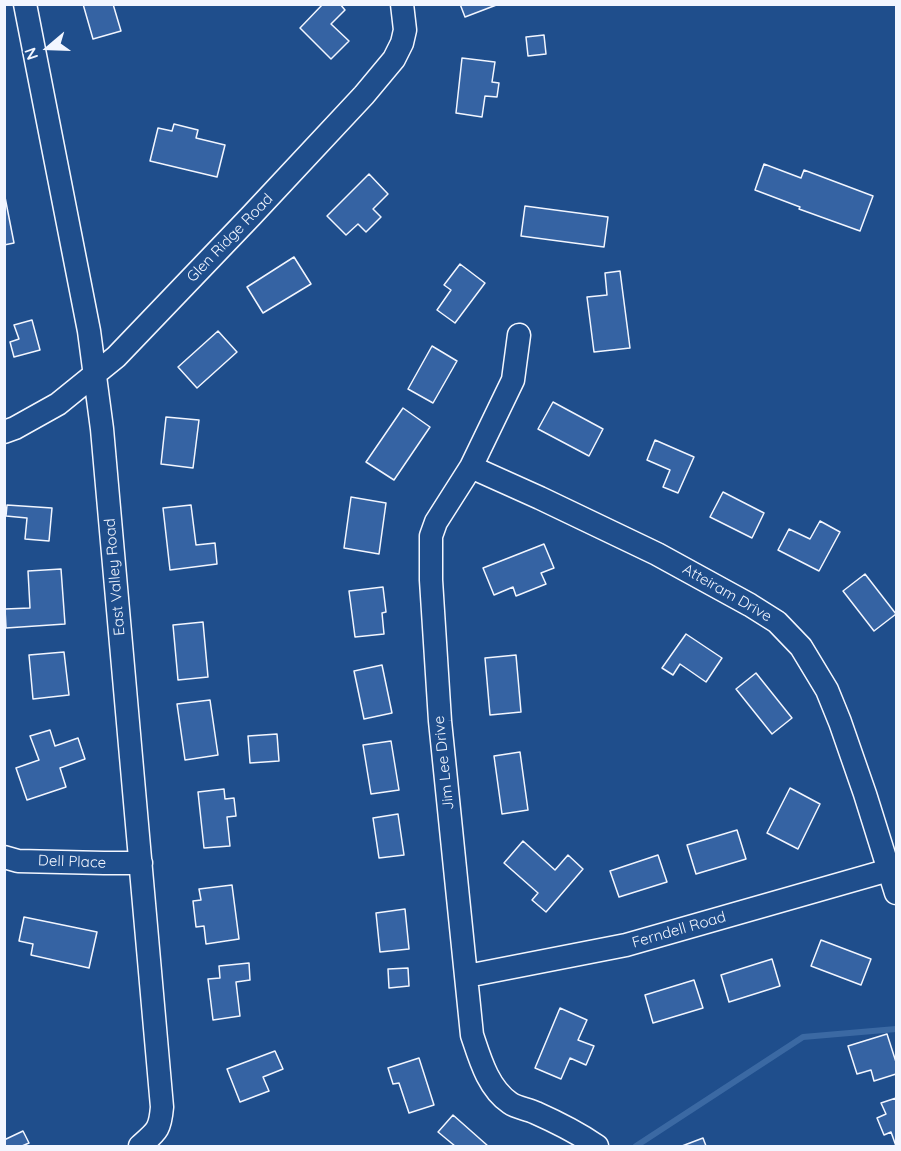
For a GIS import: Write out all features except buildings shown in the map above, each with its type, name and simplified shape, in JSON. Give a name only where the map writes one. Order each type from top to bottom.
[{"type":"street","name":"East Valley Road","points":[[25,4],[89,331],[102,429],[162,1107],[160,1123],[154,1133],[140,1146]]},
{"type":"street","name":"Glen Ridge Road","points":[[4,432],[58,404],[116,357],[364,95],[394,59],[402,43],[405,30],[402,4]]},
{"type":"street","name":"Jim Lee Drive","points":[[519,335],[513,380],[471,467],[436,522],[431,536],[431,580],[440,721],[472,1035],[485,1070],[495,1088],[510,1104],[534,1112],[597,1146]]},
{"type":"street","name":"Atteiram Drive","points":[[471,467],[657,554],[777,622],[801,647],[827,690],[865,794],[897,893]]},
{"type":"street","name":"Dell Place","points":[[4,857],[18,861],[141,863]]},
{"type":"street","name":"Ferndell Road","points":[[467,976],[626,945],[889,870]]},
{"type":"waterway","points":[[636,1146],[803,1037],[896,1029]]}]
